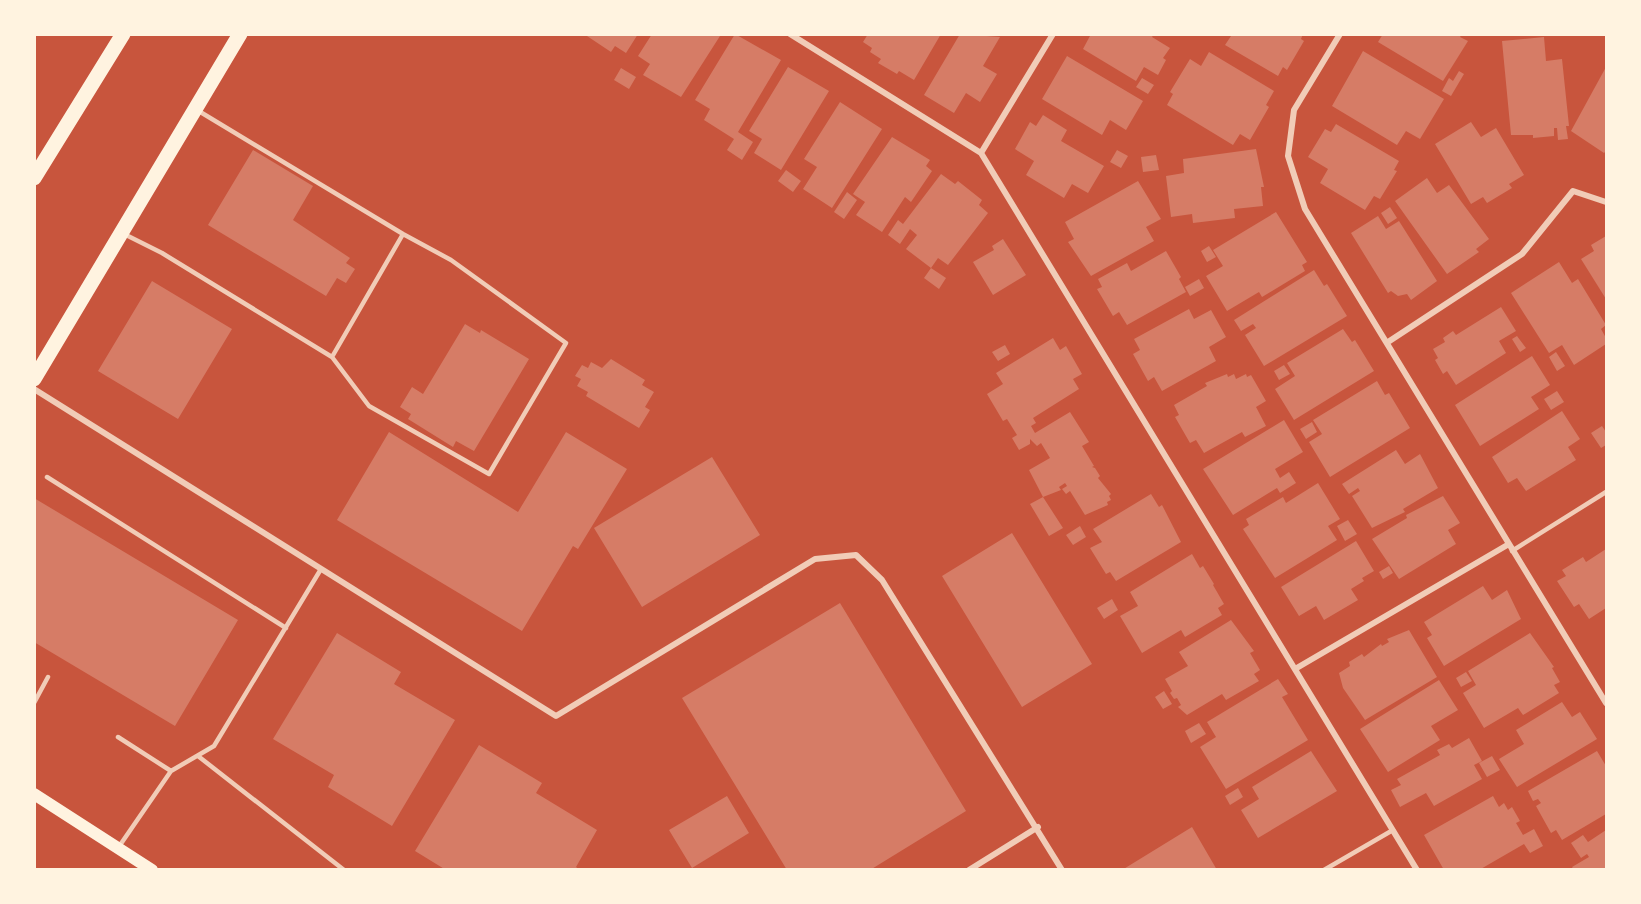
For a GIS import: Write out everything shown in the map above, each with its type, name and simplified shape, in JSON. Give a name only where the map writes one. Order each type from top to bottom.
[{"type":"main road","points":[[34,178],[123,34]]},
{"type":"main road","points":[[34,379],[240,34]]},
{"type":"main road","points":[[34,794],[152,870]]},
{"type":"street","points":[[790,34],[981,153],[1417,870]]},
{"type":"street","points":[[981,153],[1053,34]]},
{"type":"street","points":[[1340,34],[1294,110],[1288,156],[1305,209],[1606,702]]},
{"type":"street","points":[[1388,342],[1522,254],[1573,191],[1606,201]]},
{"type":"street","points":[[34,389],[556,716],[815,559],[856,555],[882,580],[1038,827],[1062,870]]},
{"type":"street","points":[[1295,669],[1510,548]]},
{"type":"street","points":[[969,870],[1038,827]]},
{"type":"lane","points":[[122,232],[162,253],[332,357],[369,406],[489,474],[566,343],[451,260],[403,234],[195,109]]},
{"type":"lane","points":[[332,357],[403,234]]},
{"type":"lane","points":[[47,477],[286,628]]},
{"type":"lane","points":[[1510,548],[1606,492]]},
{"type":"lane","points":[[118,848],[171,771],[214,747],[321,569]]},
{"type":"lane","points":[[34,703],[48,677]]},
{"type":"lane","points":[[118,737],[171,771]]},
{"type":"lane","points":[[198,756],[344,870]]},
{"type":"lane","points":[[1324,870],[1393,830]]},
{"type":"building","points":[[584,34],[638,34],[626,53],[615,46],[611,52]]},
{"type":"building","points":[[652,34],[720,36],[681,97],[643,75],[650,64],[638,56]]},
{"type":"building","points":[[735,34],[781,60],[738,132],[753,142],[742,160],[727,150],[734,139],[704,120],[710,109],[695,100]]},
{"type":"building","points":[[868,34],[941,34],[914,80],[899,71],[897,74],[878,63],[881,59],[870,52],[872,48],[863,42]]},
{"type":"building","points":[[960,34],[1000,37],[983,66],[997,74],[980,102],[966,93],[954,113],[924,95]]},
{"type":"building","points":[[1091,34],[1154,34],[1152,37],[1170,48],[1163,58],[1166,60],[1158,75],[1144,67],[1136,81],[1083,49]]},
{"type":"building","points":[[1229,34],[1303,34],[1301,39],[1304,41],[1287,70],[1283,67],[1278,76],[1225,45],[1231,36]]},
{"type":"building","points":[[1383,34],[1462,34],[1460,37],[1468,41],[1443,81],[1378,42]]},
{"type":"building","points":[[1544,37],[1546,61],[1562,59],[1569,126],[1566,126],[1568,139],[1558,140],[1557,128],[1554,128],[1554,136],[1533,138],[1533,135],[1511,135],[1502,41]]},
{"type":"building","points":[[1363,51],[1444,99],[1420,139],[1406,131],[1397,145],[1332,106]]},
{"type":"building","points":[[1209,52],[1274,91],[1266,105],[1269,107],[1250,140],[1240,134],[1233,145],[1167,105],[1173,94],[1170,92],[1190,59],[1201,66]]},
{"type":"building","points":[[1067,56],[1143,101],[1126,130],[1110,120],[1102,135],[1042,99]]},
{"type":"building","points":[[788,67],[829,91],[781,170],[754,153],[762,139],[749,131]]},
{"type":"building","points":[[1606,67],[1606,151],[1604,153],[1571,131]]},
{"type":"building","points":[[621,68],[636,77],[629,89],[614,80]]},
{"type":"building","points":[[1459,71],[1464,74],[1451,96],[1442,91],[1449,78],[1453,81]]},
{"type":"building","points":[[1142,78],[1154,85],[1148,94],[1136,87]]},
{"type":"building","points":[[840,102],[882,129],[832,208],[803,189],[817,167],[804,159]]},
{"type":"building","points":[[1043,115],[1067,130],[1061,141],[1104,166],[1088,193],[1072,184],[1064,198],[1026,175],[1034,161],[1015,149],[1030,122],[1036,126]]},
{"type":"building","points":[[1471,122],[1481,137],[1496,128],[1524,175],[1509,184],[1512,188],[1487,203],[1483,197],[1471,204],[1435,144]]},
{"type":"building","points":[[1336,124],[1399,161],[1394,170],[1397,171],[1380,199],[1374,196],[1365,210],[1320,183],[1328,169],[1308,157],[1325,129],[1331,132]]},
{"type":"building","points":[[892,137],[930,160],[926,166],[932,171],[911,202],[905,197],[882,232],[856,215],[865,202],[853,194]]},
{"type":"building","points":[[1256,149],[1264,187],[1261,187],[1263,206],[1234,209],[1235,218],[1193,223],[1192,214],[1171,217],[1166,176],[1184,173],[1183,159]]},
{"type":"building","points":[[253,150],[313,186],[293,220],[350,258],[346,263],[355,269],[346,283],[337,278],[326,296],[208,225]]},
{"type":"building","points":[[1117,150],[1128,156],[1121,168],[1110,162]]},
{"type":"building","points":[[1156,155],[1159,170],[1143,172],[1141,157]]},
{"type":"building","points":[[786,170],[801,181],[793,192],[778,181]]},
{"type":"building","points":[[941,174],[955,184],[958,181],[982,200],[979,205],[988,213],[948,265],[938,258],[931,268],[906,249],[917,235],[910,229],[900,244],[888,235],[898,220],[903,224]]},
{"type":"building","points":[[1427,178],[1437,193],[1449,185],[1489,239],[1476,249],[1479,252],[1447,274],[1395,201]]},
{"type":"building","points":[[1138,181],[1161,219],[1146,227],[1154,241],[1091,276],[1068,242],[1074,239],[1065,222]]},
{"type":"building","points":[[847,192],[857,200],[844,219],[834,212]]},
{"type":"building","points":[[1390,207],[1397,218],[1388,224],[1381,213]]},
{"type":"building","points":[[1276,212],[1307,262],[1302,265],[1305,271],[1262,297],[1259,292],[1227,311],[1206,276],[1223,266],[1213,250]]},
{"type":"building","points":[[1378,216],[1386,229],[1399,221],[1437,281],[1411,300],[1407,294],[1398,296],[1391,291],[1388,293],[1351,233]]},
{"type":"building","points":[[1606,236],[1606,299],[1581,259],[1594,251],[1591,245]]},
{"type":"building","points":[[1003,239],[1026,275],[993,295],[973,262],[994,250],[992,246]]},
{"type":"building","points":[[1209,246],[1216,257],[1207,262],[1201,251]]},
{"type":"building","points":[[1166,251],[1181,277],[1179,279],[1186,292],[1127,325],[1119,312],[1113,316],[1097,289],[1102,287],[1098,279],[1127,263],[1131,271]]},
{"type":"building","points":[[1559,262],[1572,283],[1578,279],[1606,325],[1601,329],[1606,338],[1606,344],[1574,365],[1562,345],[1549,353],[1511,293]]},
{"type":"building","points":[[931,268],[946,278],[939,289],[924,278]]},
{"type":"building","points":[[1314,270],[1324,286],[1327,284],[1347,316],[1264,366],[1245,335],[1256,328],[1253,324],[1241,331],[1234,320]]},
{"type":"building","points":[[1199,279],[1204,288],[1190,296],[1185,287]]},
{"type":"building","points":[[152,281],[232,329],[178,419],[98,371]]},
{"type":"building","points":[[1501,307],[1516,331],[1499,341],[1506,353],[1456,385],[1447,371],[1443,374],[1435,360],[1438,358],[1433,349],[1445,342],[1443,338],[1453,331],[1456,335]]},
{"type":"building","points":[[1189,309],[1194,319],[1211,310],[1226,337],[1209,347],[1216,361],[1162,391],[1154,377],[1148,381],[1133,354],[1140,350],[1134,339]]},
{"type":"building","points":[[465,324],[480,333],[481,330],[529,359],[474,451],[456,441],[453,447],[408,419],[411,414],[400,407],[412,387],[423,394]]},
{"type":"building","points":[[1343,329],[1352,342],[1355,340],[1374,371],[1294,420],[1275,389],[1295,376],[1287,363]]},
{"type":"building","points":[[1517,336],[1526,348],[1520,352],[1512,339]]},
{"type":"building","points":[[1053,338],[1060,350],[1066,346],[1082,374],[1073,379],[1079,389],[1033,418],[1036,423],[1031,426],[1035,433],[1070,412],[1089,442],[1082,446],[1094,466],[1092,467],[1100,476],[1098,478],[1111,494],[1109,496],[1111,500],[1107,502],[1108,505],[1085,515],[1070,491],[1066,494],[1062,489],[1067,486],[1065,483],[1059,487],[1061,490],[1043,497],[1029,470],[1050,458],[1041,443],[1037,446],[1030,439],[1030,444],[1019,450],[1012,438],[1017,435],[1007,419],[1003,421],[987,394],[1003,384],[996,373]]},
{"type":"building","points":[[1005,345],[1010,354],[998,361],[992,352]]},
{"type":"building","points":[[1556,352],[1565,366],[1557,371],[1549,357]]},
{"type":"building","points":[[1532,356],[1550,385],[1531,397],[1539,409],[1480,446],[1455,405]]},
{"type":"building","points":[[611,359],[645,380],[642,385],[654,392],[645,407],[650,410],[639,428],[586,396],[588,392],[577,386],[581,379],[575,376],[582,365],[588,368],[591,362],[602,368]]},
{"type":"building","points":[[1284,365],[1290,374],[1279,380],[1274,371]]},
{"type":"building","points":[[1227,374],[1228,377],[1234,374],[1236,379],[1246,374],[1247,377],[1251,375],[1266,401],[1256,407],[1266,426],[1245,437],[1242,432],[1204,453],[1196,440],[1190,443],[1175,417],[1179,415],[1174,405],[1207,386],[1205,383]]},
{"type":"building","points":[[1377,381],[1385,395],[1389,393],[1410,428],[1330,477],[1309,442],[1322,434],[1313,420]]},
{"type":"building","points":[[1557,391],[1564,402],[1551,410],[1544,399]]},
{"type":"building","points":[[1562,411],[1580,439],[1568,447],[1576,460],[1526,491],[1517,478],[1508,483],[1492,457]]},
{"type":"building","points":[[1284,420],[1303,452],[1275,469],[1280,478],[1289,472],[1296,483],[1280,493],[1277,488],[1233,515],[1203,469]]},
{"type":"building","points":[[1312,422],[1317,432],[1306,439],[1300,429]]},
{"type":"building","points":[[1602,426],[1606,432],[1606,445],[1601,448],[1591,433]]},
{"type":"building","points":[[389,432],[518,512],[566,432],[627,469],[578,549],[573,546],[522,631],[337,520]]},
{"type":"building","points":[[1396,450],[1405,464],[1420,454],[1438,488],[1403,509],[1405,512],[1372,528],[1352,496],[1360,491],[1358,488],[1349,494],[1342,484]]},
{"type":"building","points":[[712,457],[760,535],[642,607],[594,528]]},
{"type":"building","points":[[1318,483],[1340,519],[1328,526],[1337,540],[1275,578],[1243,529],[1249,525],[1246,519],[1283,497],[1286,503]]},
{"type":"building","points":[[1151,494],[1159,507],[1162,505],[1181,542],[1116,581],[1110,572],[1106,574],[1090,548],[1102,542],[1093,529]]},
{"type":"building","points":[[1443,496],[1460,523],[1448,530],[1456,544],[1399,579],[1372,539],[1407,518],[1406,515]]},
{"type":"building","points":[[1043,497],[1063,528],[1049,536],[1030,504]]},
{"type":"building","points":[[34,498],[238,620],[175,726],[34,642]]},
{"type":"building","points":[[1348,520],[1357,534],[1345,541],[1337,526]]},
{"type":"building","points":[[1080,526],[1086,537],[1073,545],[1066,535]]},
{"type":"building","points":[[1012,533],[1092,664],[1022,707],[942,576]]},
{"type":"building","points":[[1356,541],[1374,571],[1362,578],[1364,581],[1351,589],[1358,600],[1324,620],[1316,606],[1299,616],[1281,587]]},
{"type":"building","points":[[1606,549],[1606,608],[1589,619],[1579,604],[1574,607],[1557,581],[1566,576],[1562,570],[1583,557],[1586,562]]},
{"type":"building","points":[[1192,554],[1200,568],[1203,566],[1224,604],[1218,608],[1222,615],[1185,637],[1181,630],[1142,653],[1120,616],[1138,606],[1130,592]]},
{"type":"building","points":[[1389,566],[1393,573],[1383,579],[1379,572]]},
{"type":"building","points":[[1483,586],[1492,600],[1507,590],[1521,619],[1444,666],[1427,638],[1432,635],[1424,622]]},
{"type":"building","points":[[1112,599],[1118,610],[1104,619],[1097,608]]},
{"type":"building","points":[[840,603],[966,811],[870,870],[787,870],[682,698]]},
{"type":"building","points":[[1231,620],[1254,651],[1250,653],[1260,670],[1254,674],[1259,681],[1226,700],[1222,694],[1187,715],[1178,707],[1181,705],[1170,693],[1172,691],[1165,679],[1188,666],[1179,652]]},
{"type":"building","points":[[1409,630],[1437,677],[1365,720],[1343,688],[1339,673],[1350,666],[1349,662],[1362,654],[1364,657],[1381,644],[1382,646],[1389,642],[1387,639]]},
{"type":"building","points":[[337,633],[401,672],[394,684],[455,720],[392,826],[328,787],[334,775],[273,739]]},
{"type":"building","points":[[1530,633],[1554,667],[1552,668],[1560,682],[1554,685],[1559,693],[1523,715],[1518,708],[1484,728],[1463,693],[1476,685],[1468,671]]},
{"type":"building","points":[[1466,672],[1472,681],[1461,687],[1456,678]]},
{"type":"building","points":[[1278,679],[1288,694],[1282,697],[1308,740],[1226,789],[1200,747],[1216,737],[1207,722]]},
{"type":"building","points":[[1439,680],[1458,710],[1431,726],[1440,740],[1388,772],[1360,729]]},
{"type":"building","points":[[1164,691],[1172,704],[1163,709],[1155,697]]},
{"type":"building","points":[[1562,702],[1572,717],[1580,712],[1597,739],[1517,787],[1499,759],[1524,744],[1516,730]]},
{"type":"building","points":[[1199,723],[1206,734],[1191,743],[1185,731]]},
{"type":"building","points":[[1469,738],[1482,761],[1474,765],[1482,779],[1434,806],[1426,793],[1400,807],[1391,790],[1401,785],[1397,779],[1440,755],[1437,750],[1449,744],[1452,748]]},
{"type":"building","points":[[479,745],[542,783],[536,793],[597,830],[576,867],[580,870],[446,870],[415,851]]},
{"type":"building","points":[[1311,751],[1337,791],[1258,838],[1241,810],[1259,799],[1252,787]]},
{"type":"building","points":[[1597,751],[1606,766],[1606,814],[1562,840],[1556,830],[1551,833],[1536,806],[1541,803],[1538,799],[1533,801],[1528,791]]},
{"type":"building","points":[[1492,756],[1500,770],[1487,777],[1479,763]]},
{"type":"building","points":[[1238,788],[1243,797],[1230,805],[1225,796]]},
{"type":"building","points":[[727,796],[749,833],[692,868],[669,830]]},
{"type":"building","points":[[1493,796],[1499,807],[1504,803],[1508,810],[1512,807],[1520,821],[1516,823],[1523,835],[1534,829],[1543,846],[1530,853],[1524,844],[1479,870],[1444,870],[1424,835]]},
{"type":"building","points":[[1192,827],[1217,870],[1122,870]]},
{"type":"building","points":[[1606,830],[1606,870],[1574,870],[1572,867],[1589,857],[1587,854],[1581,858],[1571,843],[1583,835],[1588,842]]}]
